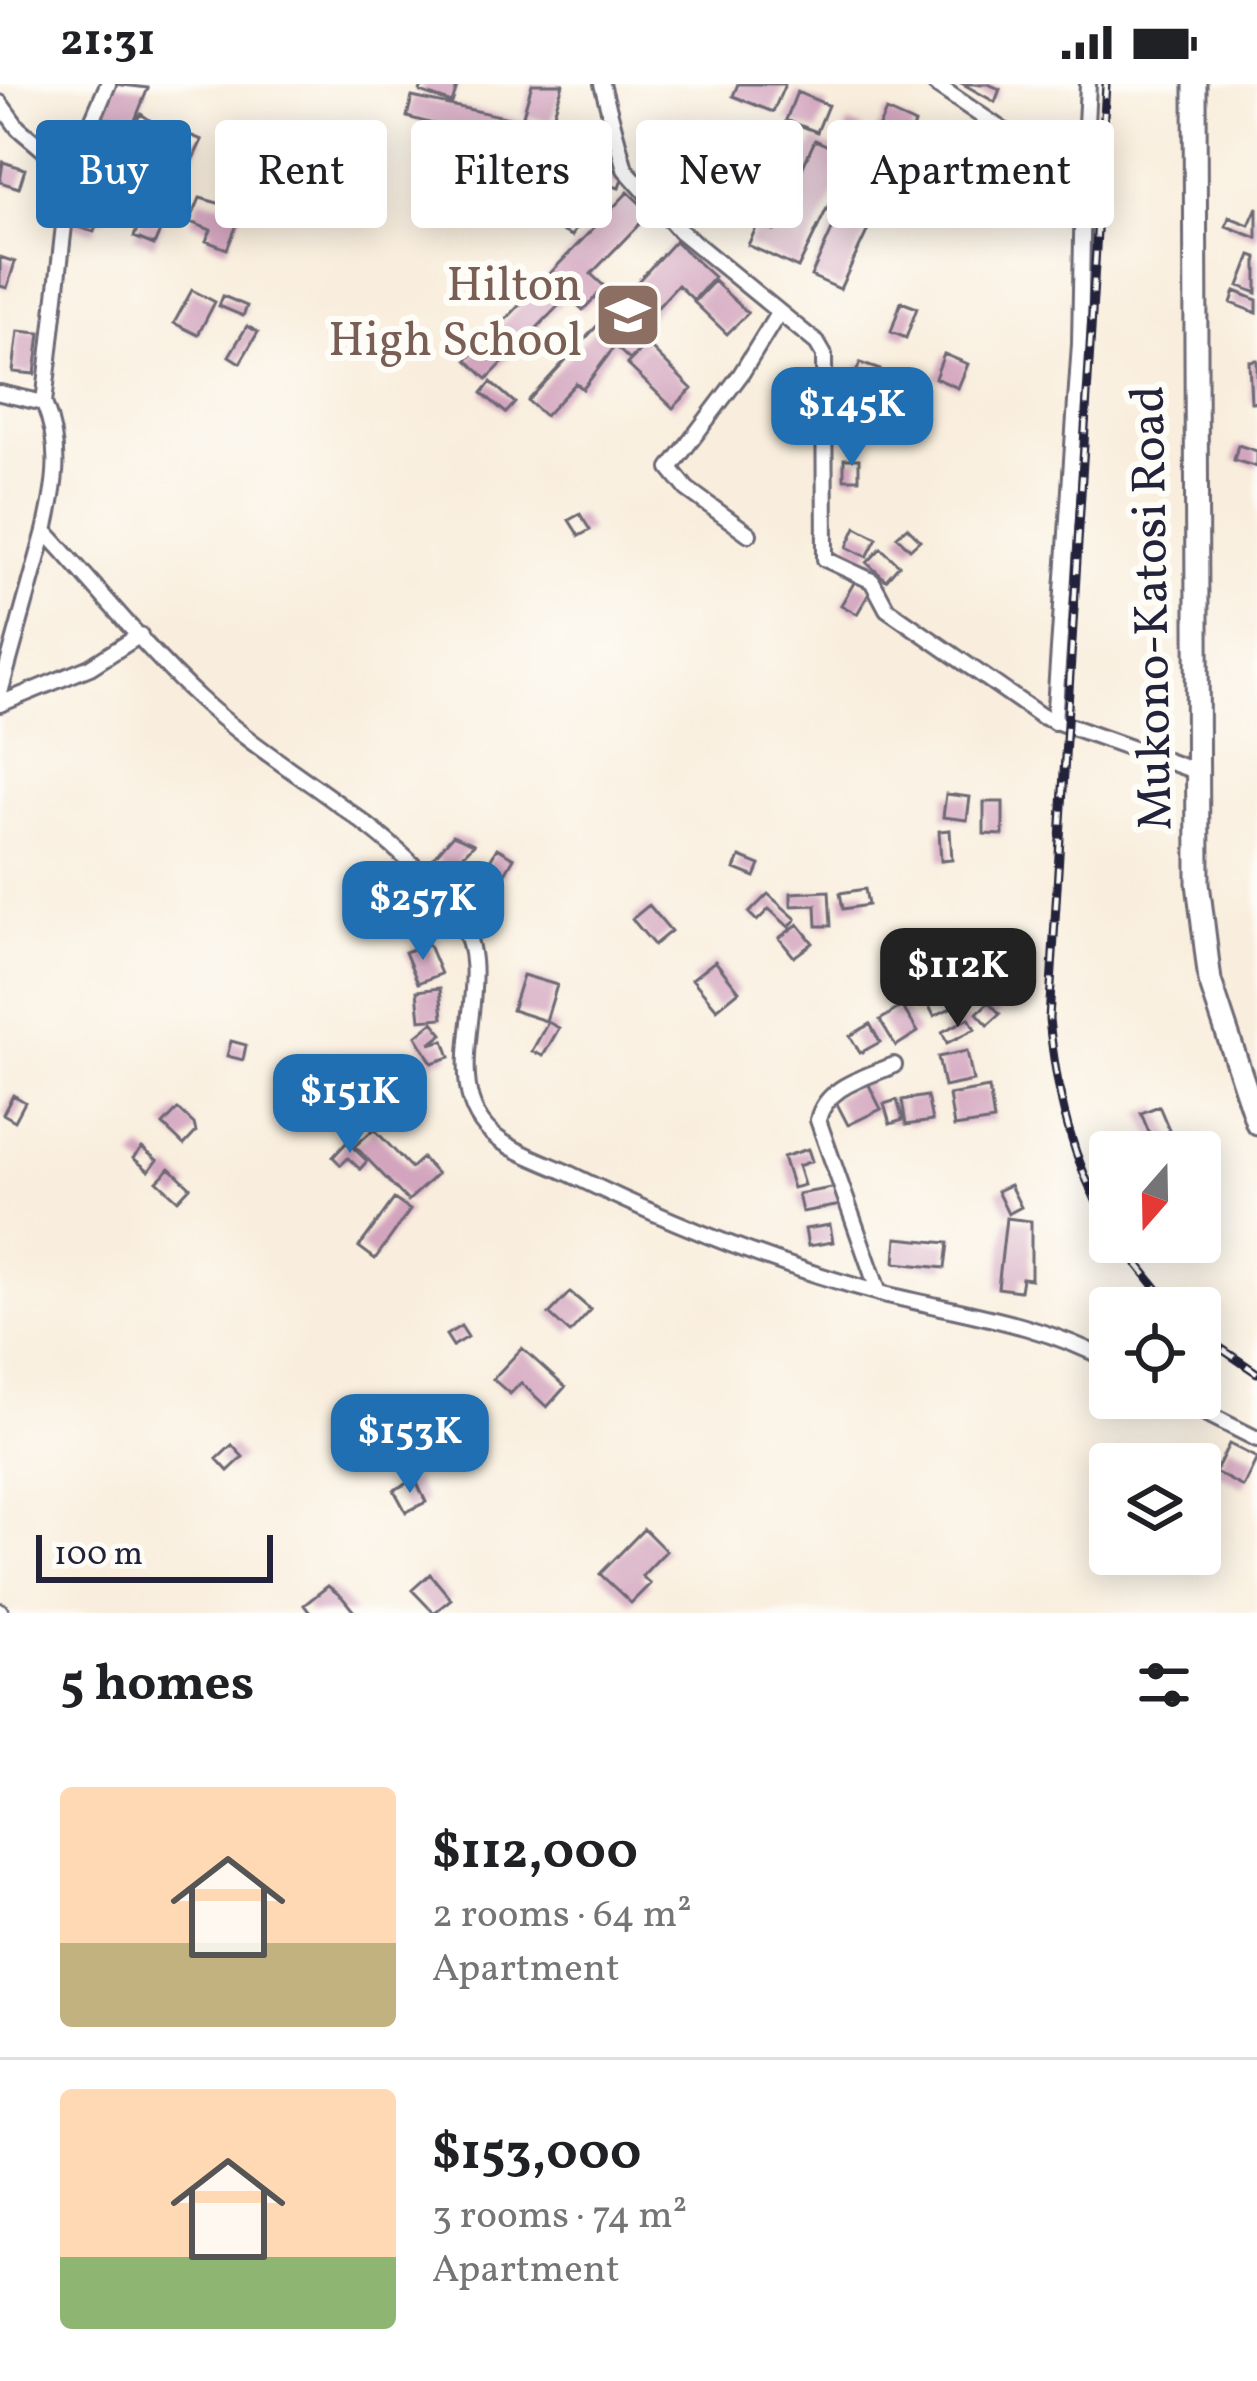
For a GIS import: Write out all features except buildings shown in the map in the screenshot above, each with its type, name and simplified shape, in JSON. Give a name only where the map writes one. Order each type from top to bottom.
[{"type":"main road","name":"Mukono-Katosi Road","points":[[1195,84],[1198,883],[1210,981],[1257,1123]]},
{"type":"street","points":[[92,120],[108,84]]},
{"type":"street","points":[[602,84],[625,169],[680,231],[817,343],[826,367],[826,559],[872,581],[887,609],[1054,722],[1198,772]]},
{"type":"street","points":[[935,84],[988,120]]},
{"type":"street","points":[[1086,120],[1088,84]]},
{"type":"street","points":[[0,103],[17,128],[36,144]]},
{"type":"street","points":[[0,694],[16,650],[58,464],[57,435],[44,404],[64,228]]},
{"type":"street","points":[[1054,722],[1080,344],[1082,228]]},
{"type":"street","points":[[749,534],[687,490],[670,468],[741,374],[779,312]]},
{"type":"street","points":[[0,393],[44,404]]},
{"type":"street","points":[[45,531],[199,698],[389,840],[432,882],[465,928],[472,968],[469,1083],[477,1110],[494,1137],[662,1219],[879,1292],[1036,1330],[1089,1352]]},
{"type":"street","points":[[0,704],[90,667],[140,634]]},
{"type":"street","points":[[879,1292],[818,1120],[821,1103],[837,1090],[894,1065]]},
{"type":"street","points":[[1217,1419],[1257,1439]]},
{"type":"railway","points":[[1089,1185],[1068,1126],[1049,1019],[1106,84]]},
{"type":"railway","points":[[1137,1263],[1155,1287]]},
{"type":"railway","points":[[1221,1348],[1257,1373]]},
{"type":"place","name":"Hilton High School","points":[[628,315]]}]
